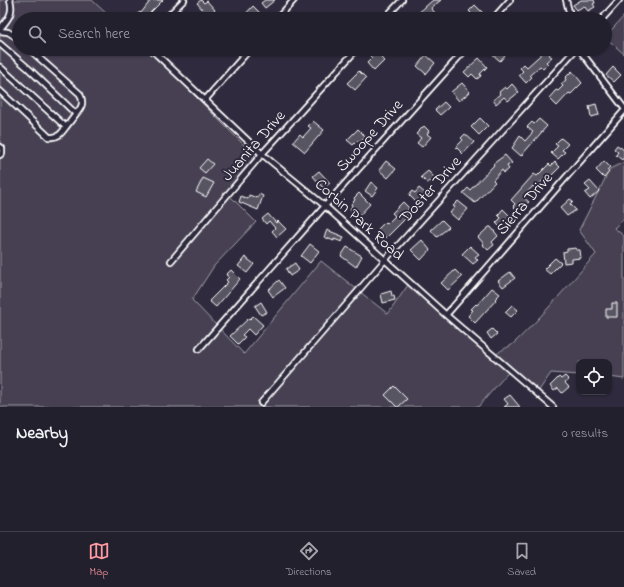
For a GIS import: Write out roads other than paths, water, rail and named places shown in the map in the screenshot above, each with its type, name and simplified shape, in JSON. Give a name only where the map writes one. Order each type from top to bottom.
[{"type":"street","points":[[10,0],[12,6],[11,14],[0,30],[12,35]]},
{"type":"street","points":[[172,12],[184,0]]},
{"type":"street","points":[[283,12],[294,0]]},
{"type":"street","points":[[391,12],[402,0]]},
{"type":"street","points":[[499,12],[510,0]]},
{"type":"street","points":[[566,0],[569,12]]},
{"type":"street","points":[[608,12],[619,0]]},
{"type":"street","points":[[0,44],[12,54]]},
{"type":"street","points":[[14,56],[76,114]]},
{"type":"street","points":[[0,91],[49,137],[55,137],[62,134],[82,108],[83,100],[80,94],[37,56]]},
{"type":"street","name":"Corbin Park Road","points":[[158,56],[262,154],[325,206],[553,407]]},
{"type":"street","points":[[205,100],[244,56]]},
{"type":"street","name":"Juanita Drive","points":[[171,261],[262,154],[351,56]]},
{"type":"street","name":"Swoope Drive","points":[[199,349],[460,56]]},
{"type":"street","name":"Doster Drive","points":[[261,403],[385,260],[570,56]]},
{"type":"street","points":[[584,56],[624,110]]},
{"type":"street","points":[[0,67],[66,127]]},
{"type":"street","name":"Sierra Drive","points":[[446,314],[624,110]]},
{"type":"street","points":[[0,146],[2,148],[2,153],[0,155]]}]
